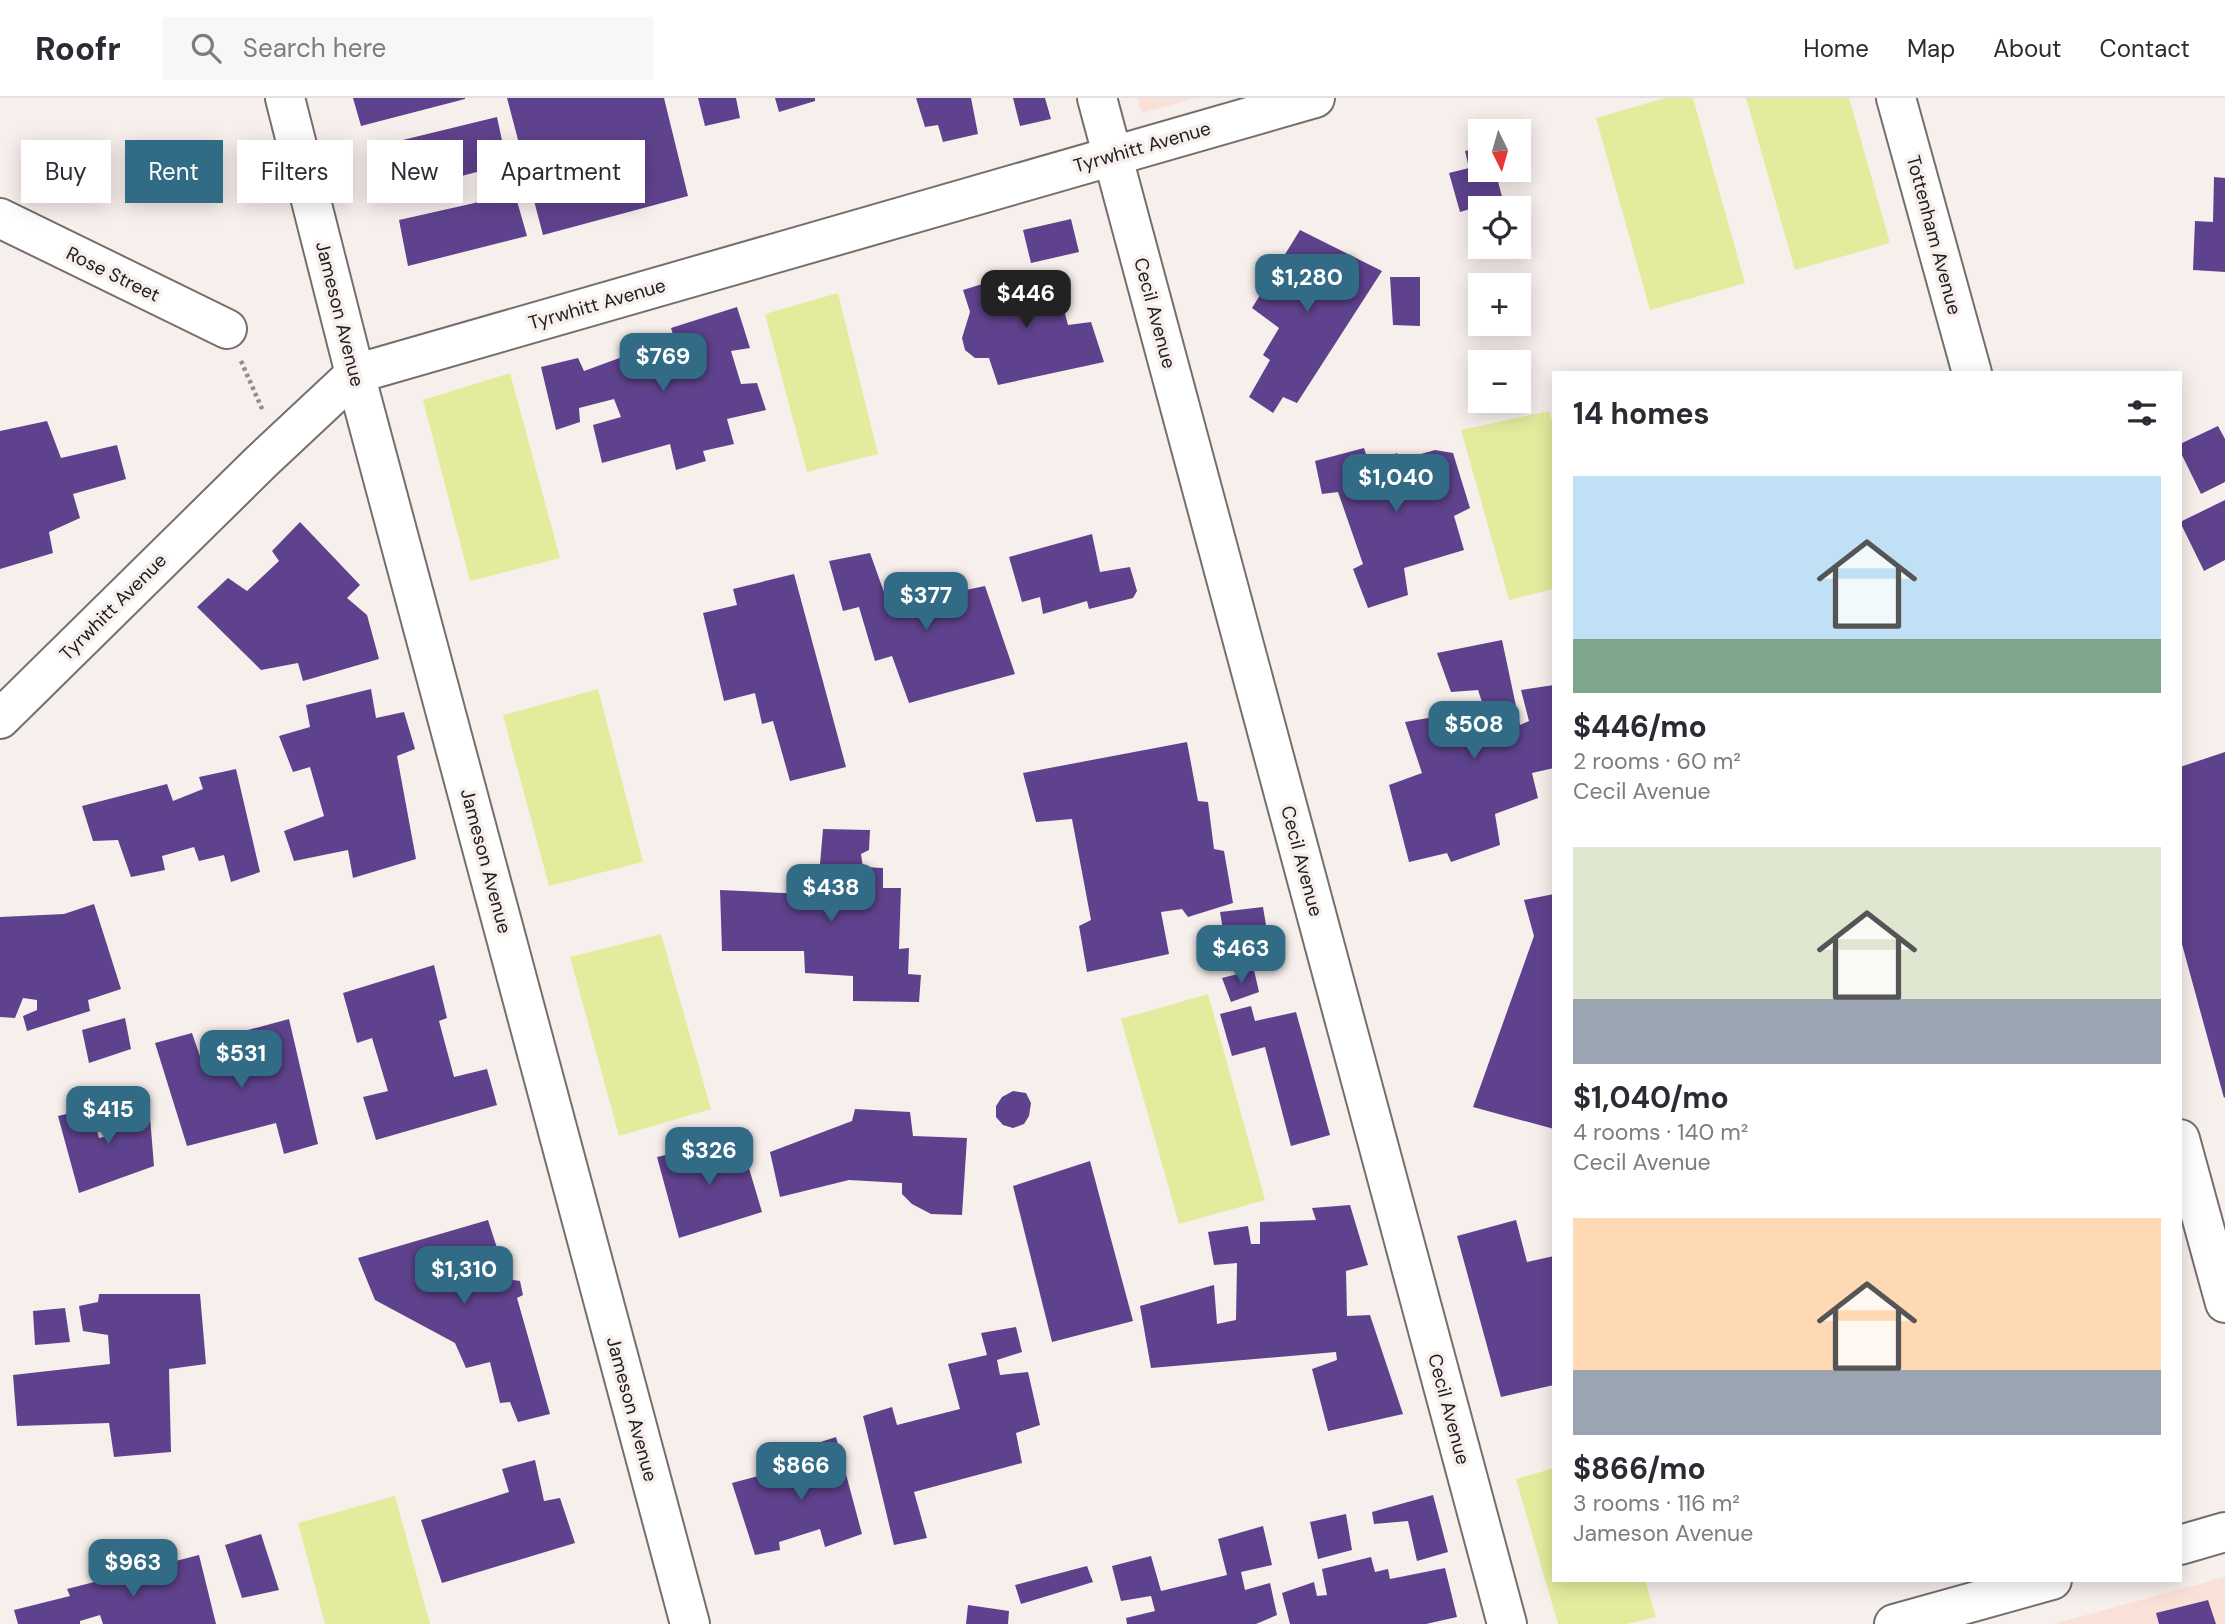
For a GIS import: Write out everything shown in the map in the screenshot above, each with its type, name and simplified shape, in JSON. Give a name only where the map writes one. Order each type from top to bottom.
[{"type":"street","name":"Jameson Avenue","points":[[285,98],[355,374],[690,1624]]},
{"type":"street","name":"Cecil Avenue","points":[[1097,98],[1507,1624]]},
{"type":"street","name":"Tyrwhitt Avenue","points":[[0,719],[355,374],[1315,98]]},
{"type":"street","name":"Tottenham Avenue","points":[[1896,98],[1971,371]]},
{"type":"street","name":"Rose Street","points":[[0,219],[227,328]]},
{"type":"street","points":[[2182,1146],[2225,1303]]},
{"type":"street","points":[[2182,1544],[2225,1532]]},
{"type":"street","points":[[1894,1624],[2045,1582]]},
{"type":"path","points":[[227,328],[279,445]]},
{"type":"shaded area","points":[[1137,98],[1196,98],[1142,113]]},
{"type":"shaded area","points":[[2225,1577],[2225,1624],[2053,1624],[2174,1591]]},
{"type":"green space","points":[[1665,98],[1693,98],[1745,283],[1650,310],[1596,118]]},
{"type":"green space","points":[[1746,98],[1849,98],[1890,243],[1795,270]]},
{"type":"green space","points":[[838,293],[878,454],[807,472],[765,314]]},
{"type":"green space","points":[[510,373],[560,558],[470,581],[423,400]]},
{"type":"green space","points":[[1549,411],[1552,422],[1552,589],[1509,600],[1461,430]]},
{"type":"green space","points":[[598,689],[643,862],[549,886],[503,715]]},
{"type":"green space","points":[[661,934],[711,1109],[619,1136],[570,957]]},
{"type":"green space","points":[[1208,994],[1265,1200],[1179,1224],[1121,1019]]},
{"type":"green space","points":[[1552,1469],[1552,1582],[1646,1582],[1656,1617],[1627,1624],[1558,1624],[1516,1479]]},
{"type":"green space","points":[[395,1496],[430,1624],[325,1624],[298,1523]]},
{"type":"building","points":[[353,98],[465,98],[465,99],[361,126]]},
{"type":"building","points":[[507,98],[664,98],[688,196],[543,235],[535,203],[645,203],[645,140],[518,140]]},
{"type":"building","points":[[698,98],[736,98],[740,118],[705,126]]},
{"type":"building","points":[[775,98],[815,98],[815,101],[779,112]]},
{"type":"building","points":[[916,98],[971,98],[978,134],[943,142],[938,125],[925,127]]},
{"type":"building","points":[[1013,98],[1045,98],[1051,119],[1020,126]]},
{"type":"building","points":[[497,117],[502,140],[477,140],[477,172],[463,176],[463,140],[403,140]]},
{"type":"building","points":[[1468,168],[1468,182],[1498,182],[1502,196],[1468,196],[1468,210],[1460,212],[1449,173]]},
{"type":"building","points":[[2214,177],[2225,178],[2225,272],[2193,270],[2195,221],[2213,222]]},
{"type":"building","points":[[477,203],[518,203],[527,236],[408,266],[399,220]]},
{"type":"building","points":[[1071,219],[1079,252],[1031,263],[1023,230]]},
{"type":"building","points":[[1300,230],[1382,271],[1297,403],[1283,397],[1273,413],[1249,397],[1270,360],[1263,355],[1279,328],[1252,308]]},
{"type":"building","points":[[1055,275],[1068,325],[1091,322],[1104,362],[998,385],[989,358],[975,358],[965,350],[962,338],[970,312],[963,290],[1008,276],[1013,285]]},
{"type":"building","points":[[1390,277],[1420,277],[1420,326],[1393,325]]},
{"type":"building","points":[[737,307],[750,348],[731,351],[741,384],[757,383],[766,410],[727,419],[734,444],[703,451],[706,461],[676,470],[670,444],[602,463],[593,425],[621,417],[614,399],[579,408],[580,422],[556,430],[541,367],[578,358],[584,371],[674,338],[671,328]]},
{"type":"building","points":[[47,421],[61,458],[117,445],[126,479],[73,494],[80,518],[49,532],[53,553],[0,569],[0,431]]},
{"type":"building","points":[[2218,426],[2225,439],[2225,482],[2201,494],[2182,455],[2182,443]]},
{"type":"building","points":[[1364,448],[1370,466],[1397,453],[1400,460],[1435,450],[1453,453],[1470,508],[1454,516],[1464,550],[1404,568],[1408,595],[1368,608],[1353,569],[1363,564],[1338,492],[1322,494],[1315,461]]},
{"type":"building","points":[[2225,500],[2225,560],[2204,571],[2182,521]]},
{"type":"building","points":[[300,522],[360,585],[347,598],[367,615],[379,659],[303,681],[298,663],[261,670],[197,607],[228,578],[247,591],[279,561],[272,551]]},
{"type":"building","points":[[1092,534],[1100,572],[1130,567],[1137,591],[1133,598],[1089,609],[1087,601],[1043,614],[1040,597],[1022,602],[1009,557]]},
{"type":"building","points":[[870,553],[889,606],[985,586],[1015,674],[909,703],[892,656],[875,661],[859,607],[843,611],[829,561]]},
{"type":"building","points":[[794,574],[846,767],[790,781],[773,721],[762,724],[755,693],[724,701],[703,613],[737,605],[733,589]]},
{"type":"building","points":[[1502,640],[1520,725],[1529,721],[1521,690],[1552,685],[1552,768],[1532,773],[1538,798],[1495,814],[1500,845],[1451,862],[1447,853],[1409,862],[1389,785],[1422,773],[1405,722],[1440,716],[1442,729],[1467,723],[1471,735],[1491,729],[1478,690],[1451,692],[1437,653]]},
{"type":"building","points":[[371,689],[376,718],[404,712],[415,749],[397,756],[416,859],[353,878],[348,850],[294,861],[284,831],[324,816],[310,767],[293,772],[279,736],[310,727],[306,705]]},
{"type":"building","points":[[1187,742],[1198,801],[1208,802],[1214,849],[1224,851],[1233,903],[1188,917],[1182,909],[1161,912],[1169,954],[1087,972],[1079,926],[1091,920],[1072,819],[1036,822],[1023,773]]},
{"type":"building","points":[[2225,752],[2224,1098],[2182,944],[2182,766]]},
{"type":"building","points":[[236,769],[260,872],[231,882],[224,855],[199,861],[194,847],[162,856],[165,870],[131,877],[118,840],[93,841],[82,806],[167,784],[173,801],[203,789],[199,777]]},
{"type":"building","points":[[823,829],[870,830],[869,850],[861,854],[863,867],[883,868],[883,888],[901,888],[899,949],[909,948],[908,974],[921,975],[919,1002],[853,1001],[853,976],[805,973],[804,951],[722,951],[720,890],[827,895],[830,864],[820,864]]},
{"type":"building","points":[[1552,894],[1552,1128],[1473,1107],[1534,936],[1524,900]]},
{"type":"building","points":[[94,904],[121,989],[88,1000],[90,1011],[27,1031],[23,1016],[37,1010],[37,1000],[23,998],[15,1018],[0,1017],[0,917],[64,914]]},
{"type":"building","points":[[1263,907],[1269,943],[1226,948],[1220,912]]},
{"type":"building","points":[[434,965],[447,1018],[439,1021],[454,1077],[487,1069],[497,1105],[376,1140],[363,1097],[388,1091],[372,1038],[357,1043],[343,993]]},
{"type":"building","points":[[1254,970],[1259,992],[1231,1002],[1222,978]]},
{"type":"building","points":[[1251,1006],[1255,1021],[1296,1012],[1330,1135],[1291,1146],[1265,1047],[1232,1056],[1220,1014]]},
{"type":"building","points":[[125,1018],[131,1049],[89,1063],[82,1030]]},
{"type":"building","points":[[289,1019],[318,1144],[284,1154],[276,1123],[187,1146],[155,1043],[192,1033],[205,1071],[255,1063],[248,1030]]},
{"type":"building","points":[[1013,1091],[1026,1093],[1031,1103],[1029,1116],[1024,1124],[1013,1128],[1003,1125],[996,1117],[996,1106],[1002,1097]]},
{"type":"building","points":[[149,1105],[154,1166],[79,1193],[58,1116],[91,1108],[99,1138],[107,1136],[107,1117]]},
{"type":"building","points":[[855,1109],[910,1112],[913,1136],[967,1138],[962,1215],[931,1214],[912,1204],[902,1194],[902,1183],[849,1180],[780,1197],[770,1152],[852,1121]]},
{"type":"building","points":[[740,1138],[762,1212],[679,1238],[657,1157]]},
{"type":"building","points":[[1090,1161],[1133,1321],[1052,1342],[1013,1186]]},
{"type":"building","points":[[1350,1205],[1368,1265],[1346,1271],[1347,1316],[1370,1315],[1403,1414],[1328,1431],[1312,1369],[1337,1360],[1336,1352],[1151,1368],[1140,1306],[1214,1285],[1217,1324],[1236,1320],[1237,1263],[1214,1265],[1208,1232],[1248,1226],[1251,1244],[1260,1244],[1260,1222],[1316,1220],[1312,1208]]},
{"type":"building","points":[[488,1220],[507,1279],[520,1281],[523,1295],[517,1298],[550,1414],[518,1422],[510,1402],[500,1403],[490,1362],[466,1368],[455,1343],[375,1300],[358,1258]]},
{"type":"building","points":[[1516,1220],[1527,1262],[1552,1256],[1552,1385],[1501,1397],[1457,1236]]},
{"type":"building","points":[[99,1294],[200,1294],[206,1364],[169,1369],[171,1452],[114,1457],[109,1423],[17,1426],[13,1375],[110,1364],[108,1335],[83,1331],[79,1306],[98,1302]]},
{"type":"building","points":[[65,1308],[70,1342],[35,1345],[33,1311]]},
{"type":"building","points":[[1016,1327],[1022,1352],[997,1360],[1000,1375],[1028,1372],[1040,1425],[1016,1433],[1022,1463],[914,1492],[927,1538],[894,1545],[863,1416],[892,1407],[897,1425],[960,1409],[948,1364],[987,1355],[981,1333]]},
{"type":"building","points":[[836,1437],[862,1534],[825,1547],[820,1529],[779,1542],[780,1550],[755,1555],[732,1483],[762,1475],[766,1483],[804,1472],[796,1450]]},
{"type":"building","points":[[535,1460],[544,1501],[560,1498],[575,1543],[442,1583],[421,1520],[509,1492],[502,1469]]},
{"type":"building","points":[[1433,1495],[1448,1552],[1417,1561],[1408,1521],[1374,1524],[1372,1512]]},
{"type":"building","points":[[1346,1514],[1352,1550],[1318,1559],[1310,1522]]},
{"type":"building","points":[[1263,1526],[1272,1565],[1241,1572],[1245,1590],[1270,1583],[1277,1615],[1256,1624],[1127,1624],[1126,1618],[1155,1611],[1151,1596],[1121,1601],[1112,1566],[1151,1556],[1161,1591],[1227,1575],[1218,1539]]},
{"type":"building","points":[[261,1534],[279,1590],[242,1598],[225,1545]]},
{"type":"building","points":[[199,1555],[216,1624],[103,1624],[100,1615],[80,1621],[80,1624],[18,1624],[14,1610],[70,1596],[67,1589]]},
{"type":"building","points":[[1371,1557],[1375,1572],[1388,1569],[1390,1579],[1445,1568],[1457,1617],[1426,1624],[1290,1624],[1282,1593],[1314,1582],[1317,1596],[1327,1595],[1322,1569]]},
{"type":"building","points":[[1087,1566],[1093,1582],[1021,1604],[1015,1585]]},
{"type":"building","points":[[2208,1600],[2216,1624],[2159,1624],[2156,1613]]},
{"type":"building","points":[[968,1605],[1009,1611],[1008,1624],[966,1624]]}]
